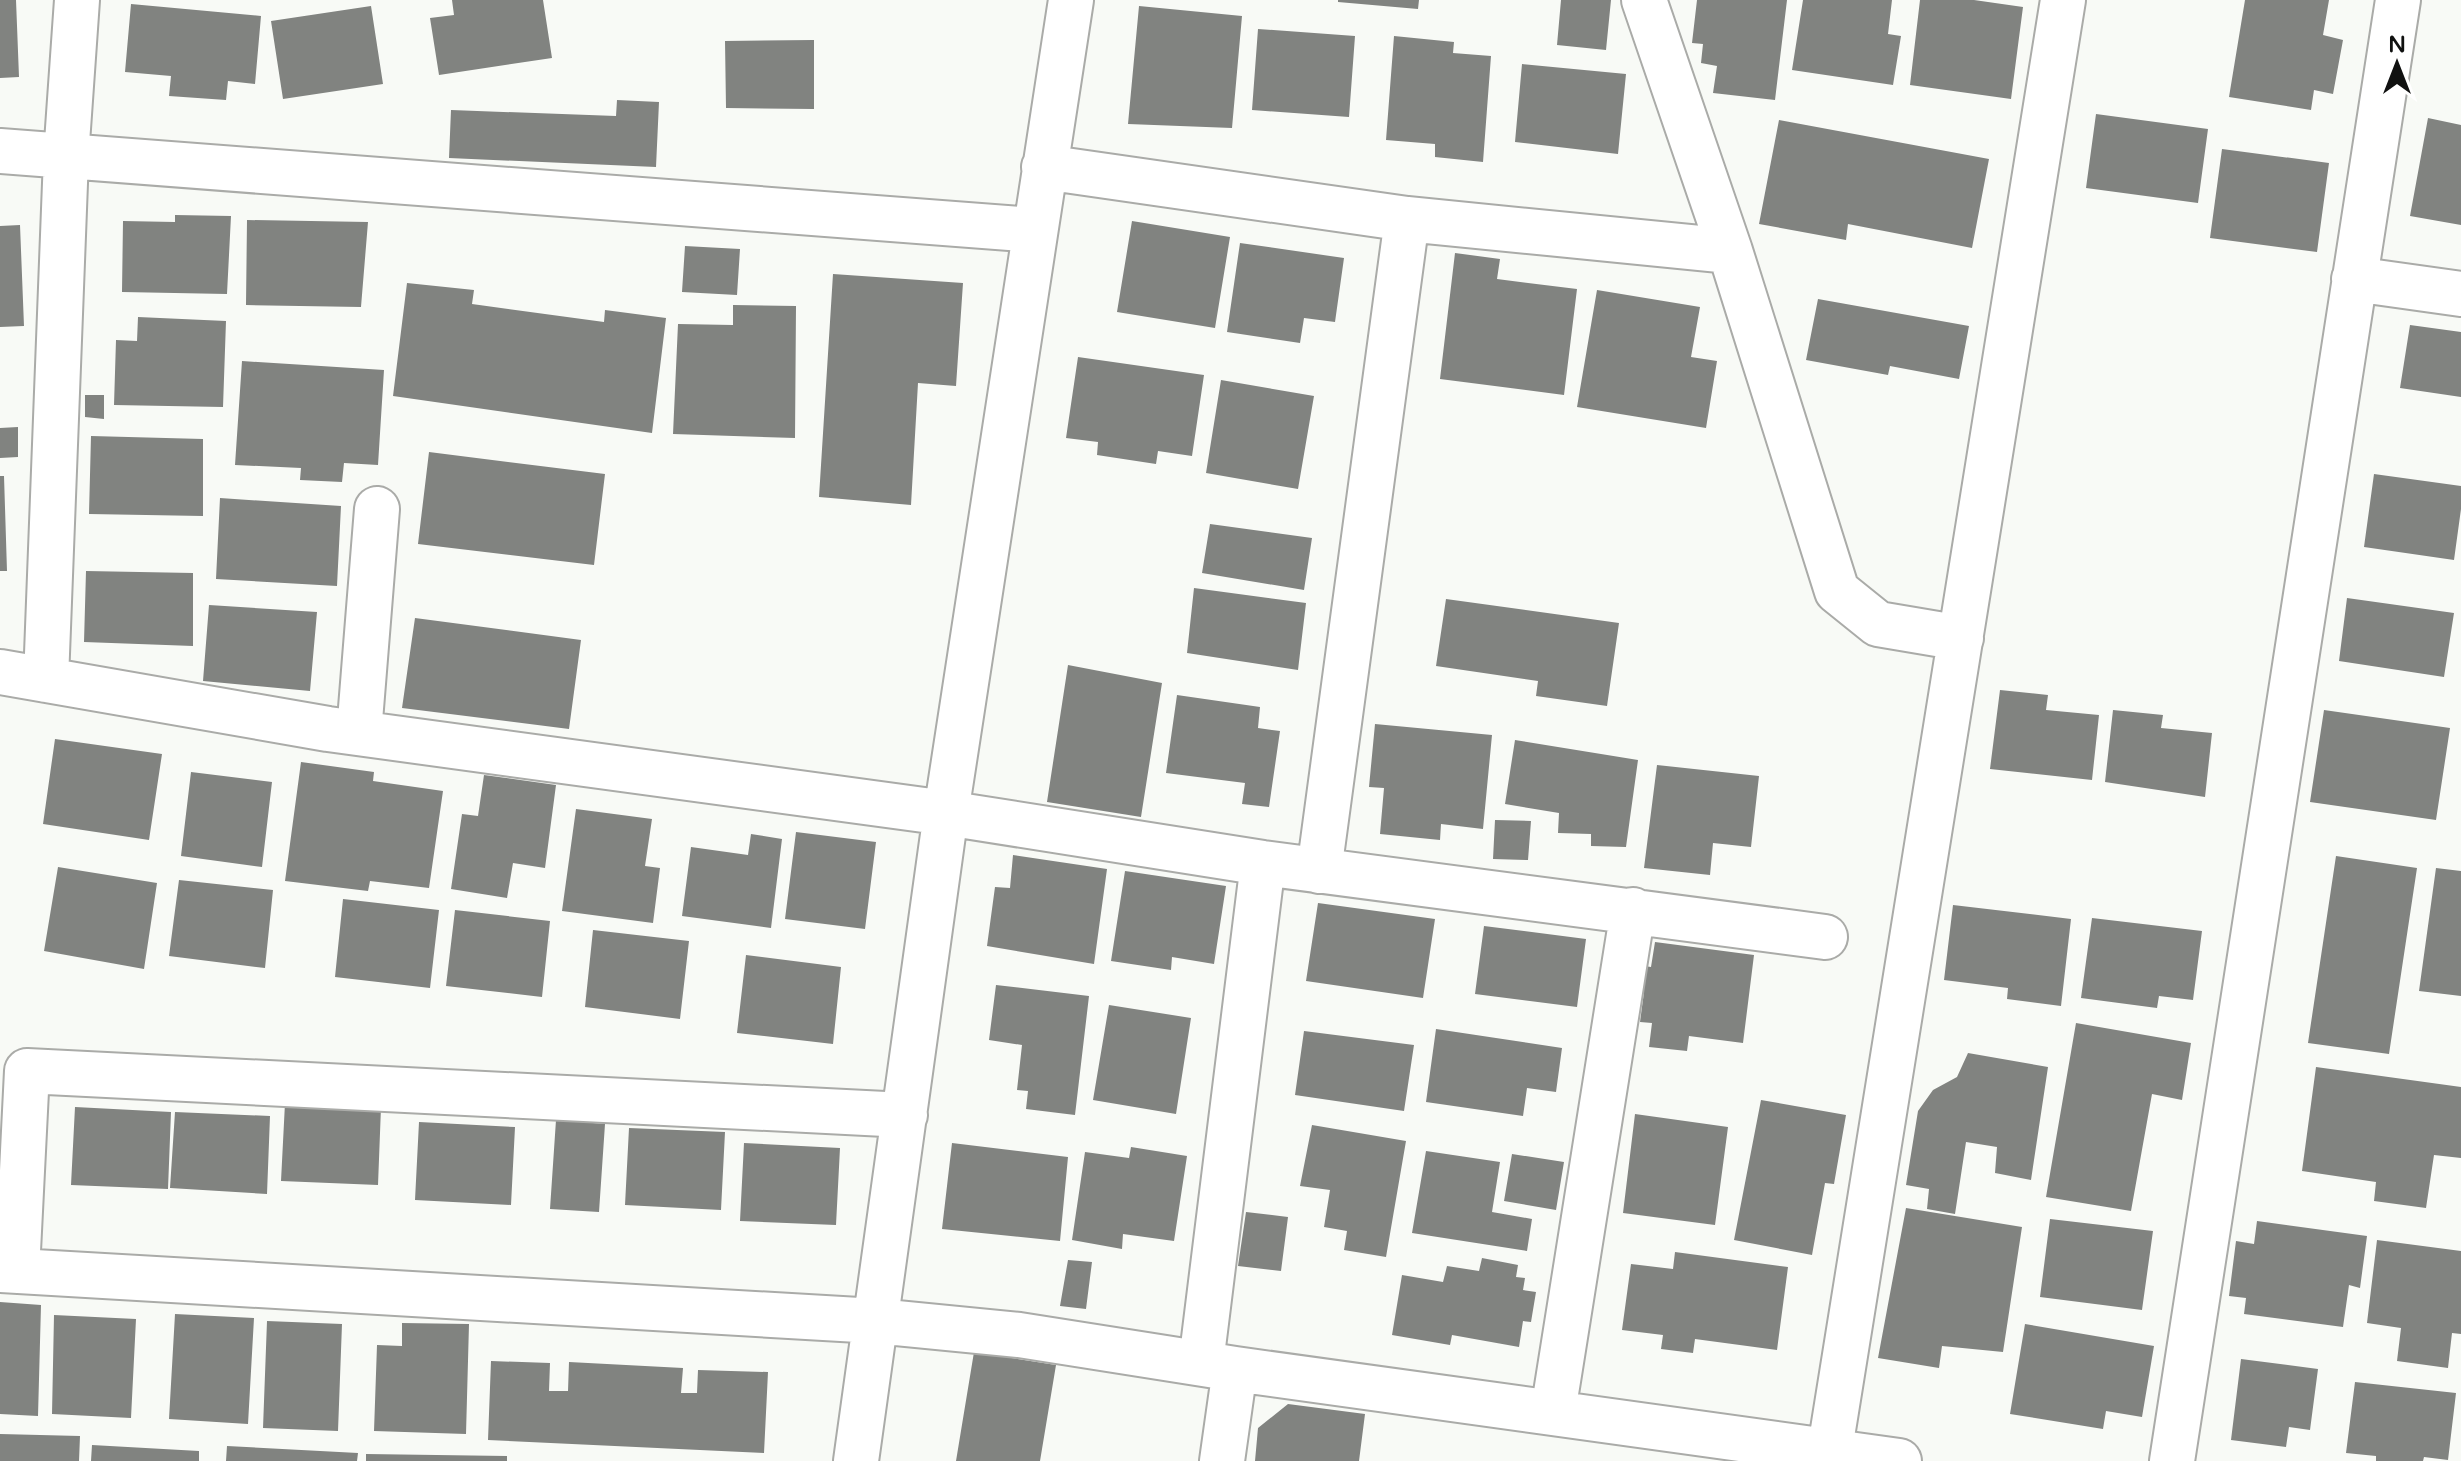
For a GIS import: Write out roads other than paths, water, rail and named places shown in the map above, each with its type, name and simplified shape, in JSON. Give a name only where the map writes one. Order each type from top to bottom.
[{"type":"street","points":[[46,680],[66,157],[77,0]]},
{"type":"street","points":[[856,1461],[946,813],[1071,0]]},
{"type":"street","points":[[1644,0],[1730,251],[1837,591],[1878,624],[1961,638]]},
{"type":"street","points":[[1829,1455],[2063,0]]},
{"type":"street","points":[[2172,1461],[2398,0]]},
{"type":"street","points":[[0,151],[1034,230]]},
{"type":"street","points":[[1044,167],[1407,219],[1730,251]]},
{"type":"street","points":[[1319,871],[1407,219]]},
{"type":"street","points":[[2354,279],[2461,294]]},
{"type":"street","points":[[359,733],[377,509]]},
{"type":"street","points":[[0,672],[359,733],[946,813],[1319,871],[1825,937]]},
{"type":"street","points":[[1222,1461],[1218,1366],[1263,863]]},
{"type":"street","points":[[1553,1412],[1633,910]]},
{"type":"street","points":[[905,1115],[27,1071],[9,1271],[876,1321],[1019,1335],[1829,1455],[1899,1461]]}]
